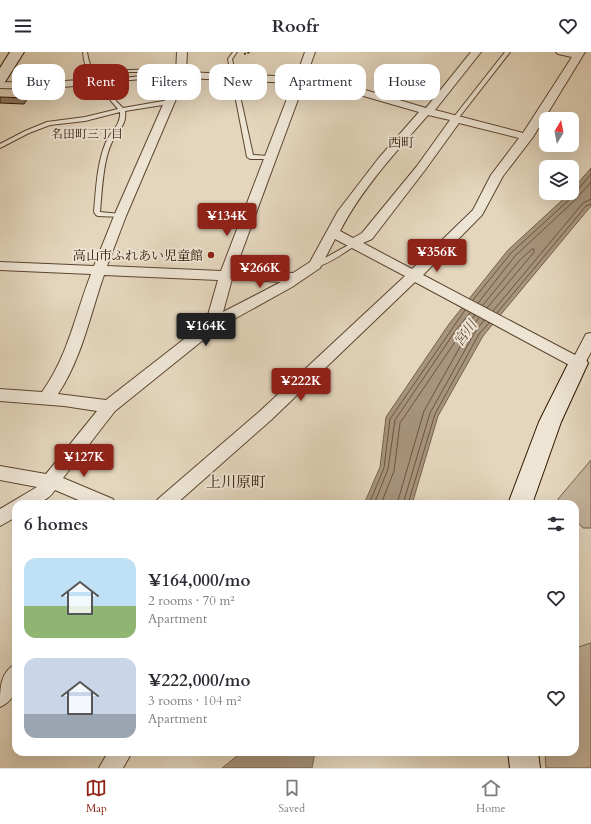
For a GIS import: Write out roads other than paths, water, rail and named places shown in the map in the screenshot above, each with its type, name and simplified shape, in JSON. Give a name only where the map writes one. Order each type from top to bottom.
[{"type":"street","points":[[2,73],[17,52]]},
{"type":"street","points":[[181,64],[182,52]]},
{"type":"street","points":[[305,64],[310,52]]},
{"type":"street","points":[[30,500],[44,492],[109,407],[213,324],[287,284],[315,265],[342,214],[382,161],[427,112],[476,52]]},
{"type":"street","points":[[169,500],[265,416],[414,275],[478,212],[498,175],[527,137],[579,54],[561,52]]},
{"type":"street","points":[[0,85],[39,86],[73,84]]},
{"type":"street","points":[[366,93],[427,112],[527,137]]},
{"type":"street","points":[[213,324],[226,275],[291,100]]},
{"type":"street","points":[[47,398],[58,382],[75,346],[85,308],[99,270],[120,216],[169,102]]},
{"type":"street","points":[[353,244],[367,236],[421,168],[456,119]]},
{"type":"street","points":[[332,232],[578,363]]},
{"type":"street","points":[[0,266],[295,278]]},
{"type":"street","points":[[521,500],[550,422],[591,338]]},
{"type":"street","points":[[0,395],[47,398],[109,407]]},
{"type":"street","points":[[0,473],[59,484],[97,500]]},
{"type":"street","points":[[0,518],[12,510]]},
{"type":"street","points":[[0,696],[12,680]]},
{"type":"street","points":[[110,768],[118,756]]},
{"type":"street","points":[[524,756],[525,768]]},
{"type":"lane","points":[[85,52],[87,64]]},
{"type":"lane","points":[[231,64],[230,59],[235,52]]},
{"type":"lane","points":[[456,119],[508,52]]},
{"type":"lane","points":[[129,71],[137,73]]},
{"type":"lane","points":[[114,100],[122,110],[122,118],[121,124],[109,142],[102,171],[97,212],[98,214],[120,216]]},
{"type":"lane","points":[[238,100],[250,157],[269,158]]},
{"type":"lane","points":[[0,146],[27,132],[49,123],[85,119],[122,110],[169,102]]},
{"type":"lane","points":[[315,265],[337,255],[353,244]]},
{"type":"water","name":"宮川","points":[[591,168],[591,206],[483,336],[438,416],[413,500],[366,500],[380,467],[386,417],[449,324],[508,250],[562,200],[579,200],[579,182]]},
{"type":"water","points":[[237,756],[314,756],[312,768],[222,768]]},
{"type":"place","name":"高山市ふれあい児童館","points":[[211,255]]},
{"type":"district","name":"名田町三丁目","points":[[87,134]]},
{"type":"district","name":"西町","points":[[401,142]]},
{"type":"district","name":"上川原町","points":[[236,482]]}]
